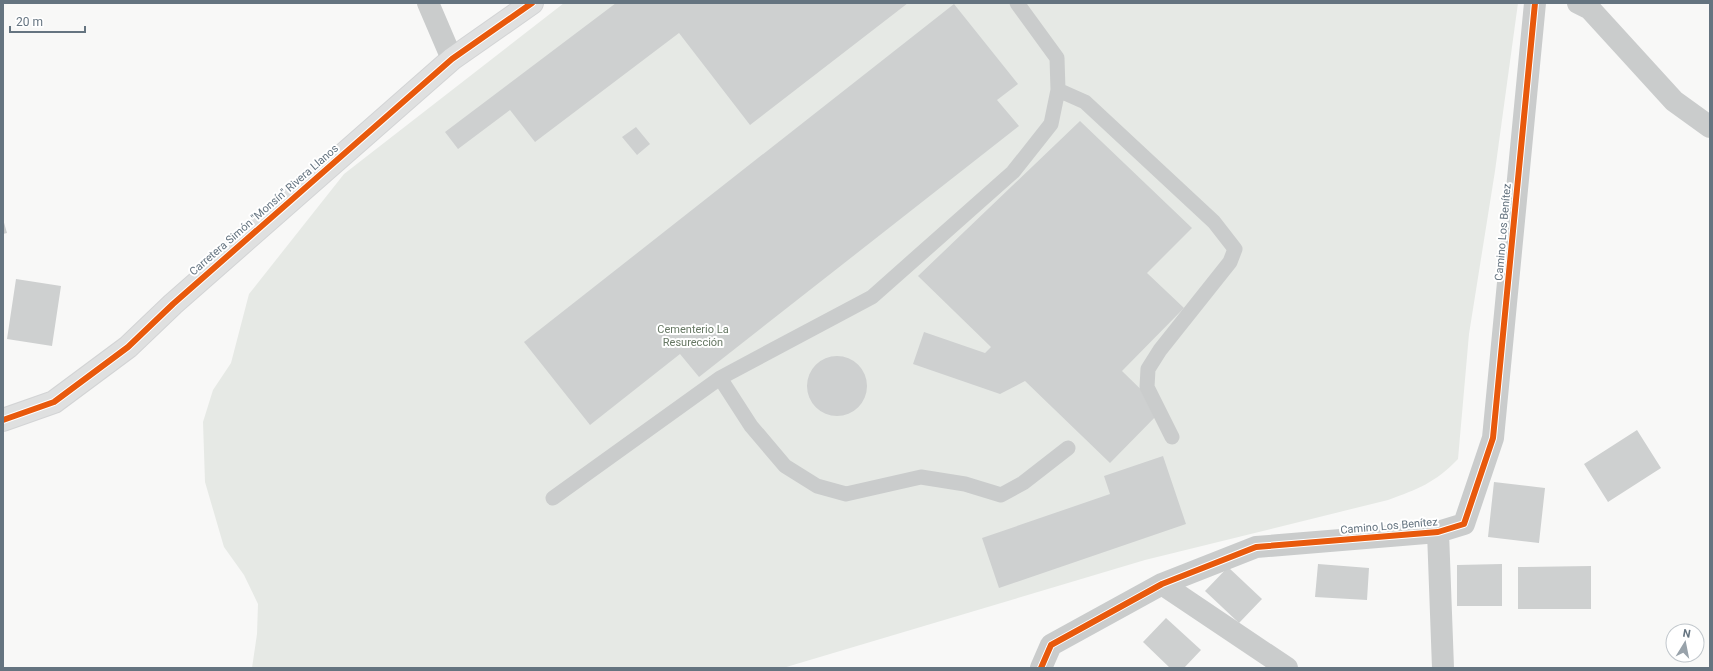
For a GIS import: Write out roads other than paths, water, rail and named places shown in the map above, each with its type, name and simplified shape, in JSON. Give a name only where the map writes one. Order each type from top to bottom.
[{"type":"street","points":[[428,3],[452,59]]},
{"type":"street","name":"Carretera Simón \"Monsín\" Rivera Llanos","points":[[3,420],[54,402],[128,347],[173,304],[452,59],[532,3]]},
{"type":"street","name":"Camino Los Benítez","points":[[1041,668],[1051,645],[1162,584],[1256,547],[1438,532],[1464,524],[1494,438],[1535,3]]},
{"type":"street","points":[[1578,3],[1590,9],[1674,101],[1710,127]]},
{"type":"street","points":[[1438,532],[1443,668]]},
{"type":"street","points":[[1162,584],[1287,668]]},
{"type":"lane","points":[[553,498],[720,378],[872,297],[1012,172],[1051,124],[1058,90],[1058,58],[1016,3]]},
{"type":"lane","points":[[1058,90],[1085,102],[1214,222],[1235,249],[1230,262],[1160,350],[1148,369],[1147,387],[1172,437]]},
{"type":"lane","points":[[720,378],[751,426],[785,466],[816,486],[846,494],[921,477],[965,484],[1001,495],[1023,483],[1068,448]]},
{"type":"park label","name":"Cementerio La Resurección","points":[[693,335]]}]
